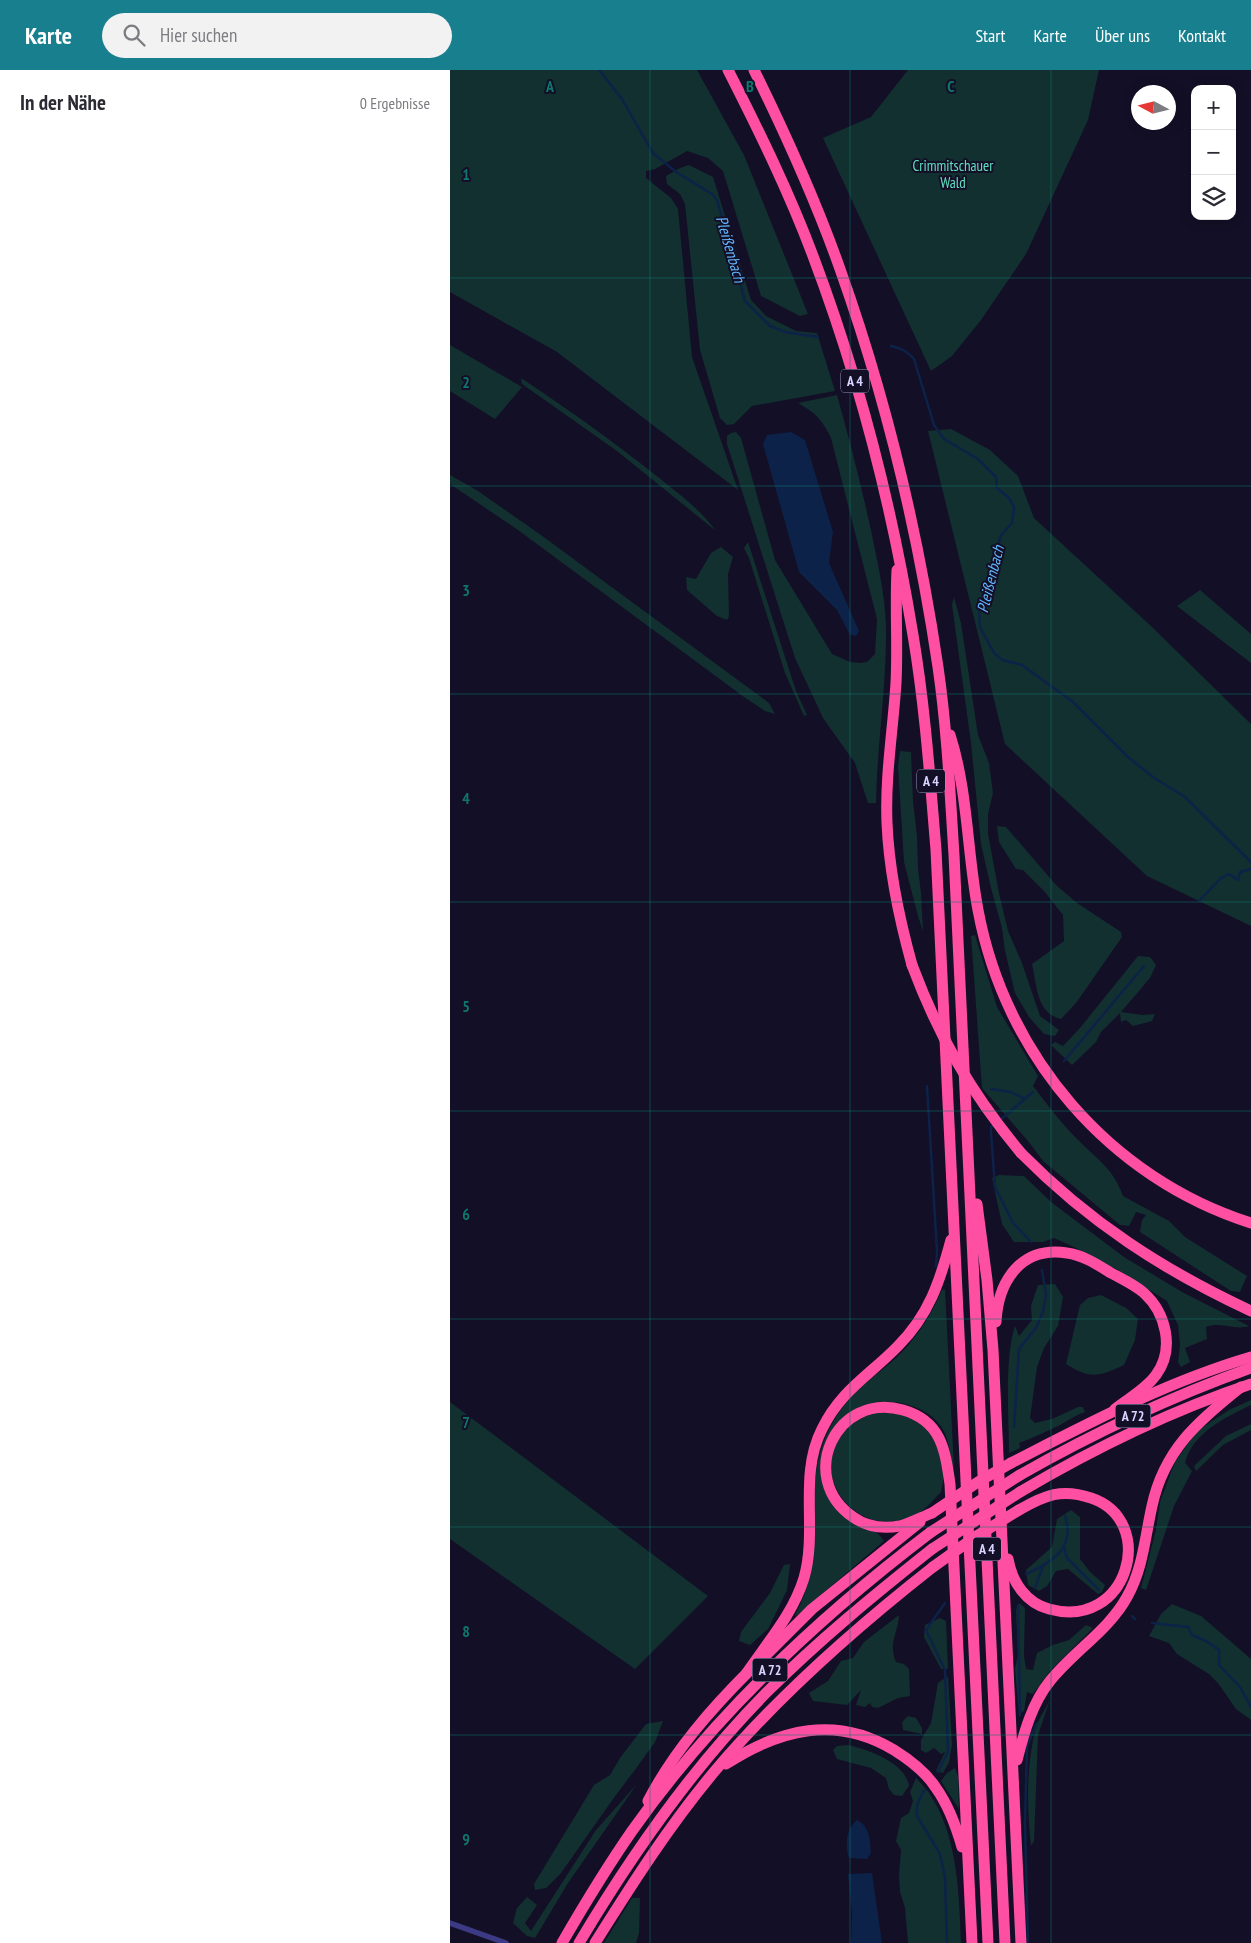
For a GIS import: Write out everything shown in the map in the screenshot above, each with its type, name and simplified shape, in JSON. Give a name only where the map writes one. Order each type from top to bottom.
[{"type":"highway","name":"A 4","points":[[728,70],[770,154],[813,257],[847,353],[871,435],[898,549],[915,645],[925,721],[936,860],[988,1943]]},
{"type":"highway","name":"A 4","points":[[754,70],[786,136],[817,208],[852,303],[881,399],[902,476],[928,605],[944,714],[954,855],[1005,1943]]},
{"type":"highway","points":[[898,549],[895,605],[897,642],[896,682],[889,762],[887,823],[897,907],[912,965],[929,1008],[956,1062],[981,1102],[1021,1153],[1067,1197],[1118,1236],[1191,1281],[1251,1311]]},
{"type":"highway","points":[[944,714],[956,755],[964,798],[972,878],[986,945],[1003,996],[1031,1050],[1064,1097],[1091,1126],[1120,1152],[1166,1184],[1192,1198],[1251,1223]]},
{"type":"highway","points":[[968,1155],[987,1280],[993,1350],[1021,1943]]},
{"type":"highway","points":[[746,1674],[789,1613],[804,1577],[809,1539],[809,1472],[821,1430],[834,1407],[847,1392],[898,1346],[914,1327],[931,1301],[939,1282],[954,1228]]},
{"type":"highway","points":[[993,1350],[1000,1295],[1004,1282],[1014,1270],[1026,1260],[1041,1254],[1067,1253],[1082,1257],[1143,1292],[1157,1307],[1164,1323],[1167,1340],[1164,1357],[1157,1374],[1146,1386],[1115,1409]]},
{"type":"highway","points":[[632,1831],[659,1780],[678,1752],[700,1724],[746,1674],[812,1609],[932,1512],[1011,1463],[1115,1409],[1193,1376],[1251,1357]]},
{"type":"highway","name":"A 72","points":[[562,1943],[632,1831],[712,1731],[764,1676],[819,1623],[862,1586],[931,1532],[1020,1475],[1061,1452],[1147,1409],[1251,1368]]},
{"type":"highway","points":[[1014,1774],[1031,1715],[1040,1695],[1065,1664],[1111,1620],[1126,1598],[1142,1560],[1161,1475],[1174,1451],[1186,1435],[1207,1414],[1246,1386]]},
{"type":"highway","name":"A 72","points":[[579,1943],[649,1833],[723,1740],[800,1659],[880,1590],[932,1550],[1020,1492],[1125,1436],[1198,1404],[1246,1386]]},
{"type":"highway","points":[[932,1512],[901,1526],[888,1528],[870,1526],[858,1521],[846,1512],[831,1492],[826,1478],[825,1464],[833,1438],[840,1428],[860,1413],[869,1409],[890,1406],[924,1419],[939,1436],[946,1456],[950,1484],[972,1943]]},
{"type":"highway","points":[[595,1943],[660,1843],[714,1772],[777,1704],[838,1644],[933,1567],[975,1537],[1019,1510],[1049,1495],[1075,1492],[1097,1500],[1111,1510],[1120,1520],[1127,1536],[1129,1557],[1124,1578],[1100,1605],[1086,1611],[1064,1613],[1046,1609],[1030,1600],[1021,1591],[1010,1567],[1001,1523]]},
{"type":"highway","points":[[714,1772],[754,1747],[793,1733],[837,1730],[859,1734],[882,1743],[923,1771],[947,1806],[968,1864]]},
{"type":"street","points":[[450,1923],[506,1943]]},
{"type":"green space","points":[[450,70],[697,70],[744,155],[808,314],[800,316],[761,296],[723,171],[708,158],[687,151],[655,169],[646,171],[646,178],[671,198],[678,209],[692,357],[738,490],[557,352],[450,292]]},
{"type":"green space","name":"Crimmitschauer Wald","points":[[908,70],[1099,70],[1088,120],[1026,254],[981,320],[952,356],[931,371],[823,138],[871,117]]},
{"type":"green space","points":[[689,165],[713,177],[751,300],[766,316],[796,331],[817,333],[835,391],[752,406],[734,424],[727,425],[720,418],[700,350],[685,204],[680,194],[667,184],[666,176]]},
{"type":"green space","points":[[450,345],[522,387],[495,419],[450,391]]},
{"type":"green space","points":[[521,378],[591,426],[641,464],[689,502],[716,531],[617,451],[522,384]]},
{"type":"green space","points":[[837,395],[868,517],[881,580],[885,614],[885,670],[876,803],[868,803],[855,763],[823,718],[795,658],[727,444],[727,436],[731,433],[736,432],[741,438],[775,560],[832,654],[850,662],[867,662],[875,654],[877,619],[831,438],[818,418],[798,403]]},
{"type":"green space","points":[[951,429],[990,450],[1018,476],[1034,518],[1152,627],[1251,724],[1251,926],[1147,876],[1005,744],[928,431]]},
{"type":"green space","points":[[450,475],[478,491],[541,535],[769,703],[775,714],[765,711],[744,697],[518,530],[450,484]]},
{"type":"green space","points":[[748,542],[796,691],[807,715],[804,716],[785,673],[749,558],[744,548]]},
{"type":"green space","points":[[721,547],[733,557],[728,574],[729,616],[727,620],[717,616],[687,590],[686,577],[696,579],[711,553]]},
{"type":"green space","points":[[1200,590],[1251,634],[1251,663],[1177,606]]},
{"type":"green space","points":[[954,597],[961,623],[978,735],[989,763],[993,793],[988,814],[988,834],[999,893],[1008,931],[1022,963],[1040,1016],[1059,1030],[1055,1036],[1044,1034],[1029,1017],[1015,993],[1005,951],[1002,928],[981,844],[971,743],[952,605]]},
{"type":"green space","points":[[900,751],[911,752],[923,931],[904,862],[898,766]]},
{"type":"green space","points":[[997,826],[1006,827],[1056,885],[1077,903],[1121,932],[1122,937],[1076,1003],[1061,1019],[1053,1016],[1042,1004],[1032,964],[1064,941],[1063,915],[1044,891],[1023,870],[1016,869],[999,842]]},
{"type":"green space","points":[[975,935],[997,1007],[1038,1076],[1033,1086],[1066,1127],[1110,1171],[1123,1196],[1169,1221],[1185,1237],[1247,1276],[1240,1292],[1231,1291],[1140,1232],[1142,1220],[1146,1215],[1136,1212],[1129,1226],[1120,1225],[1043,1161],[982,1088],[971,936]]},
{"type":"green space","points":[[1138,956],[1150,957],[1156,965],[1150,978],[1121,1012],[1142,1015],[1155,1014],[1152,1021],[1133,1026],[1126,1020],[1121,1022],[1120,1013],[1101,1032],[1096,1042],[1072,1065],[1051,1045],[1055,1042],[1063,1046],[1080,1028]]},
{"type":"green space","points":[[999,1175],[1024,1176],[1051,1202],[1124,1257],[1182,1292],[1249,1326],[1212,1325],[1206,1327],[1207,1339],[1185,1348],[1190,1362],[1181,1367],[1178,1362],[1180,1345],[1178,1325],[1167,1301],[1118,1270],[1054,1238],[1043,1242],[1014,1242],[1002,1224],[992,1178]]},
{"type":"green space","points":[[1055,1284],[1063,1297],[1058,1326],[1044,1348],[1037,1367],[1030,1418],[1035,1423],[1052,1419],[1078,1407],[1083,1407],[1085,1412],[1019,1443],[1020,1448],[1009,1453],[1008,1371],[1015,1326],[1019,1336],[1032,1320],[1031,1306],[1038,1285]]},
{"type":"green space","points":[[945,1289],[954,1469],[946,1436],[940,1425],[931,1416],[919,1409],[906,1404],[878,1402],[854,1410],[843,1418],[831,1434],[824,1453],[822,1462],[823,1485],[830,1500],[844,1516],[852,1522],[873,1530],[884,1541],[796,1616],[805,1593],[810,1571],[813,1549],[815,1484],[818,1462],[824,1441],[837,1415],[846,1403],[909,1344],[925,1322],[942,1290]]},
{"type":"green space","points":[[1101,1295],[1126,1308],[1138,1319],[1135,1340],[1124,1365],[1108,1372],[1094,1375],[1081,1372],[1066,1364],[1080,1305],[1088,1298]]},
{"type":"green space","points":[[1251,1400],[1251,1405],[1211,1427],[1189,1452],[1185,1463],[1192,1471],[1174,1506],[1146,1590],[1141,1588],[1156,1530],[1160,1502],[1175,1462],[1197,1431],[1229,1410]]},
{"type":"green space","points":[[450,1402],[708,1596],[635,1669],[450,1539]]},
{"type":"green space","points":[[883,1410],[903,1413],[919,1422],[926,1429],[937,1445],[944,1472],[941,1492],[928,1506],[919,1513],[893,1521],[869,1518],[849,1506],[836,1487],[831,1466],[835,1444],[852,1424]]},
{"type":"green space","points":[[1251,1424],[1251,1430],[1223,1445],[1196,1471],[1194,1466],[1226,1436]]},
{"type":"green space","points":[[1071,1510],[1080,1517],[1080,1559],[1090,1572],[1105,1585],[1102,1592],[1098,1594],[1068,1569],[1056,1571],[1047,1586],[1039,1591],[1028,1585],[1026,1570],[1052,1547],[1057,1519]]},
{"type":"green space","points":[[790,1564],[787,1590],[768,1629],[750,1645],[739,1641],[741,1632],[770,1593],[784,1565]]},
{"type":"green space","points":[[1019,1603],[1025,1608],[1024,1656],[1026,1669],[1033,1670],[1037,1653],[1069,1640],[1086,1625],[1093,1628],[1050,1671],[1033,1694],[1027,1692],[1024,1711],[1019,1714],[1015,1669],[1018,1655],[1016,1610]]},
{"type":"green space","points":[[1172,1604],[1201,1616],[1251,1659],[1251,1720],[1236,1709],[1218,1683],[1209,1674],[1177,1654],[1169,1643],[1149,1636],[1161,1614]]},
{"type":"green space","points":[[899,1615],[893,1649],[896,1662],[904,1664],[909,1669],[910,1696],[898,1698],[878,1708],[872,1707],[870,1703],[865,1707],[856,1705],[861,1690],[847,1705],[813,1701],[809,1693],[828,1681],[841,1661],[853,1658],[864,1642]]},
{"type":"green space","points":[[940,1618],[946,1621],[948,1669],[941,1669],[924,1637],[925,1625]]},
{"type":"green space","points":[[948,1676],[952,1744],[949,1762],[943,1773],[936,1771],[945,1752],[941,1754],[934,1748],[926,1753],[921,1750],[921,1740],[931,1723],[938,1683]]},
{"type":"green space","points":[[1050,1700],[1038,1735],[1034,1841],[1031,1846],[1028,1803],[1030,1760],[1036,1727]]},
{"type":"green space","points":[[908,1716],[916,1718],[922,1728],[922,1734],[903,1730],[902,1722]]},
{"type":"green space","points":[[663,1721],[655,1742],[561,1873],[546,1888],[535,1890],[534,1884],[594,1785],[610,1775],[620,1758],[646,1724]]},
{"type":"green space","points":[[848,1745],[884,1758],[901,1770],[909,1786],[902,1796],[894,1795],[889,1789],[886,1778],[871,1768],[837,1759],[833,1750],[837,1746]]},
{"type":"green space","points":[[955,1768],[958,1776],[959,1809],[941,1781],[947,1773]]},
{"type":"green space","points":[[916,1778],[929,1793],[940,1812],[952,1848],[958,1886],[961,1943],[908,1943],[905,1908],[900,1892],[901,1850],[896,1841],[901,1818],[909,1813],[913,1801],[910,1792]]},
{"type":"green space","points":[[637,1784],[568,1883],[535,1938],[527,1936],[513,1923],[517,1908],[527,1897],[537,1905],[525,1923],[531,1931],[596,1830]]},
{"type":"green space","points":[[632,1898],[640,1898],[639,1933],[636,1943],[604,1943]]},
{"type":"water","points":[[791,432],[805,440],[833,532],[829,563],[859,631],[856,636],[850,635],[837,610],[799,572],[763,444],[767,435]]},
{"type":"water","points":[[857,1820],[867,1830],[871,1853],[867,1859],[849,1858],[847,1838],[853,1824]]},
{"type":"water","points":[[872,1873],[882,1943],[851,1943],[852,1913],[848,1874]]},
{"type":"waterway","name":"Pleißenbach","points":[[599,70],[622,99],[653,153],[676,172],[712,194],[717,200],[745,301],[770,326],[785,332],[818,337]]},
{"type":"waterway","name":"Pleißenbach","points":[[891,346],[904,350],[914,359],[934,425],[944,439],[978,459],[996,477],[997,488],[1009,498],[1014,507],[1012,523],[1001,535],[979,612],[980,627],[994,653],[1002,660],[1022,665],[1073,702],[1129,758],[1153,777],[1185,797],[1251,862]]},
{"type":"waterway","points":[[1199,901],[1221,878],[1229,874],[1238,880],[1240,872],[1251,869]]},
{"type":"waterway","points":[[1064,1061],[1144,966]]},
{"type":"waterway","points":[[927,1086],[937,1251],[936,1266]]},
{"type":"waterway","points":[[991,1089],[1011,1092],[1025,1099]]},
{"type":"waterway","points":[[999,1121],[1033,1092]]},
{"type":"waterway","points":[[995,1124],[991,1127],[995,1187],[1013,1223],[1031,1242]]},
{"type":"waterway","points":[[1014,1427],[1019,1349],[1036,1328],[1043,1312],[1046,1295],[1042,1270]]},
{"type":"waterway","points":[[1026,1574],[1044,1565],[1059,1553],[1064,1546],[1068,1527],[1065,1516]]},
{"type":"waterway","points":[[1064,1548],[1067,1558],[1099,1590]]},
{"type":"waterway","points":[[1035,1588],[1043,1566]]},
{"type":"waterway","points":[[938,1772],[948,1752],[945,1670],[926,1630],[945,1603]]},
{"type":"waterway","points":[[1018,1606],[1020,1715]]},
{"type":"waterway","points":[[1132,1616],[1135,1619]]},
{"type":"waterway","points":[[1152,1623],[1188,1627],[1192,1635],[1206,1641],[1219,1650],[1219,1665],[1240,1687],[1251,1707]]},
{"type":"waterway","points":[[1028,1943],[1025,1822],[1027,1746],[1037,1723]]},
{"type":"waterway","points":[[924,1790],[917,1805],[917,1816],[940,1854],[945,1877],[947,1943]]}]
